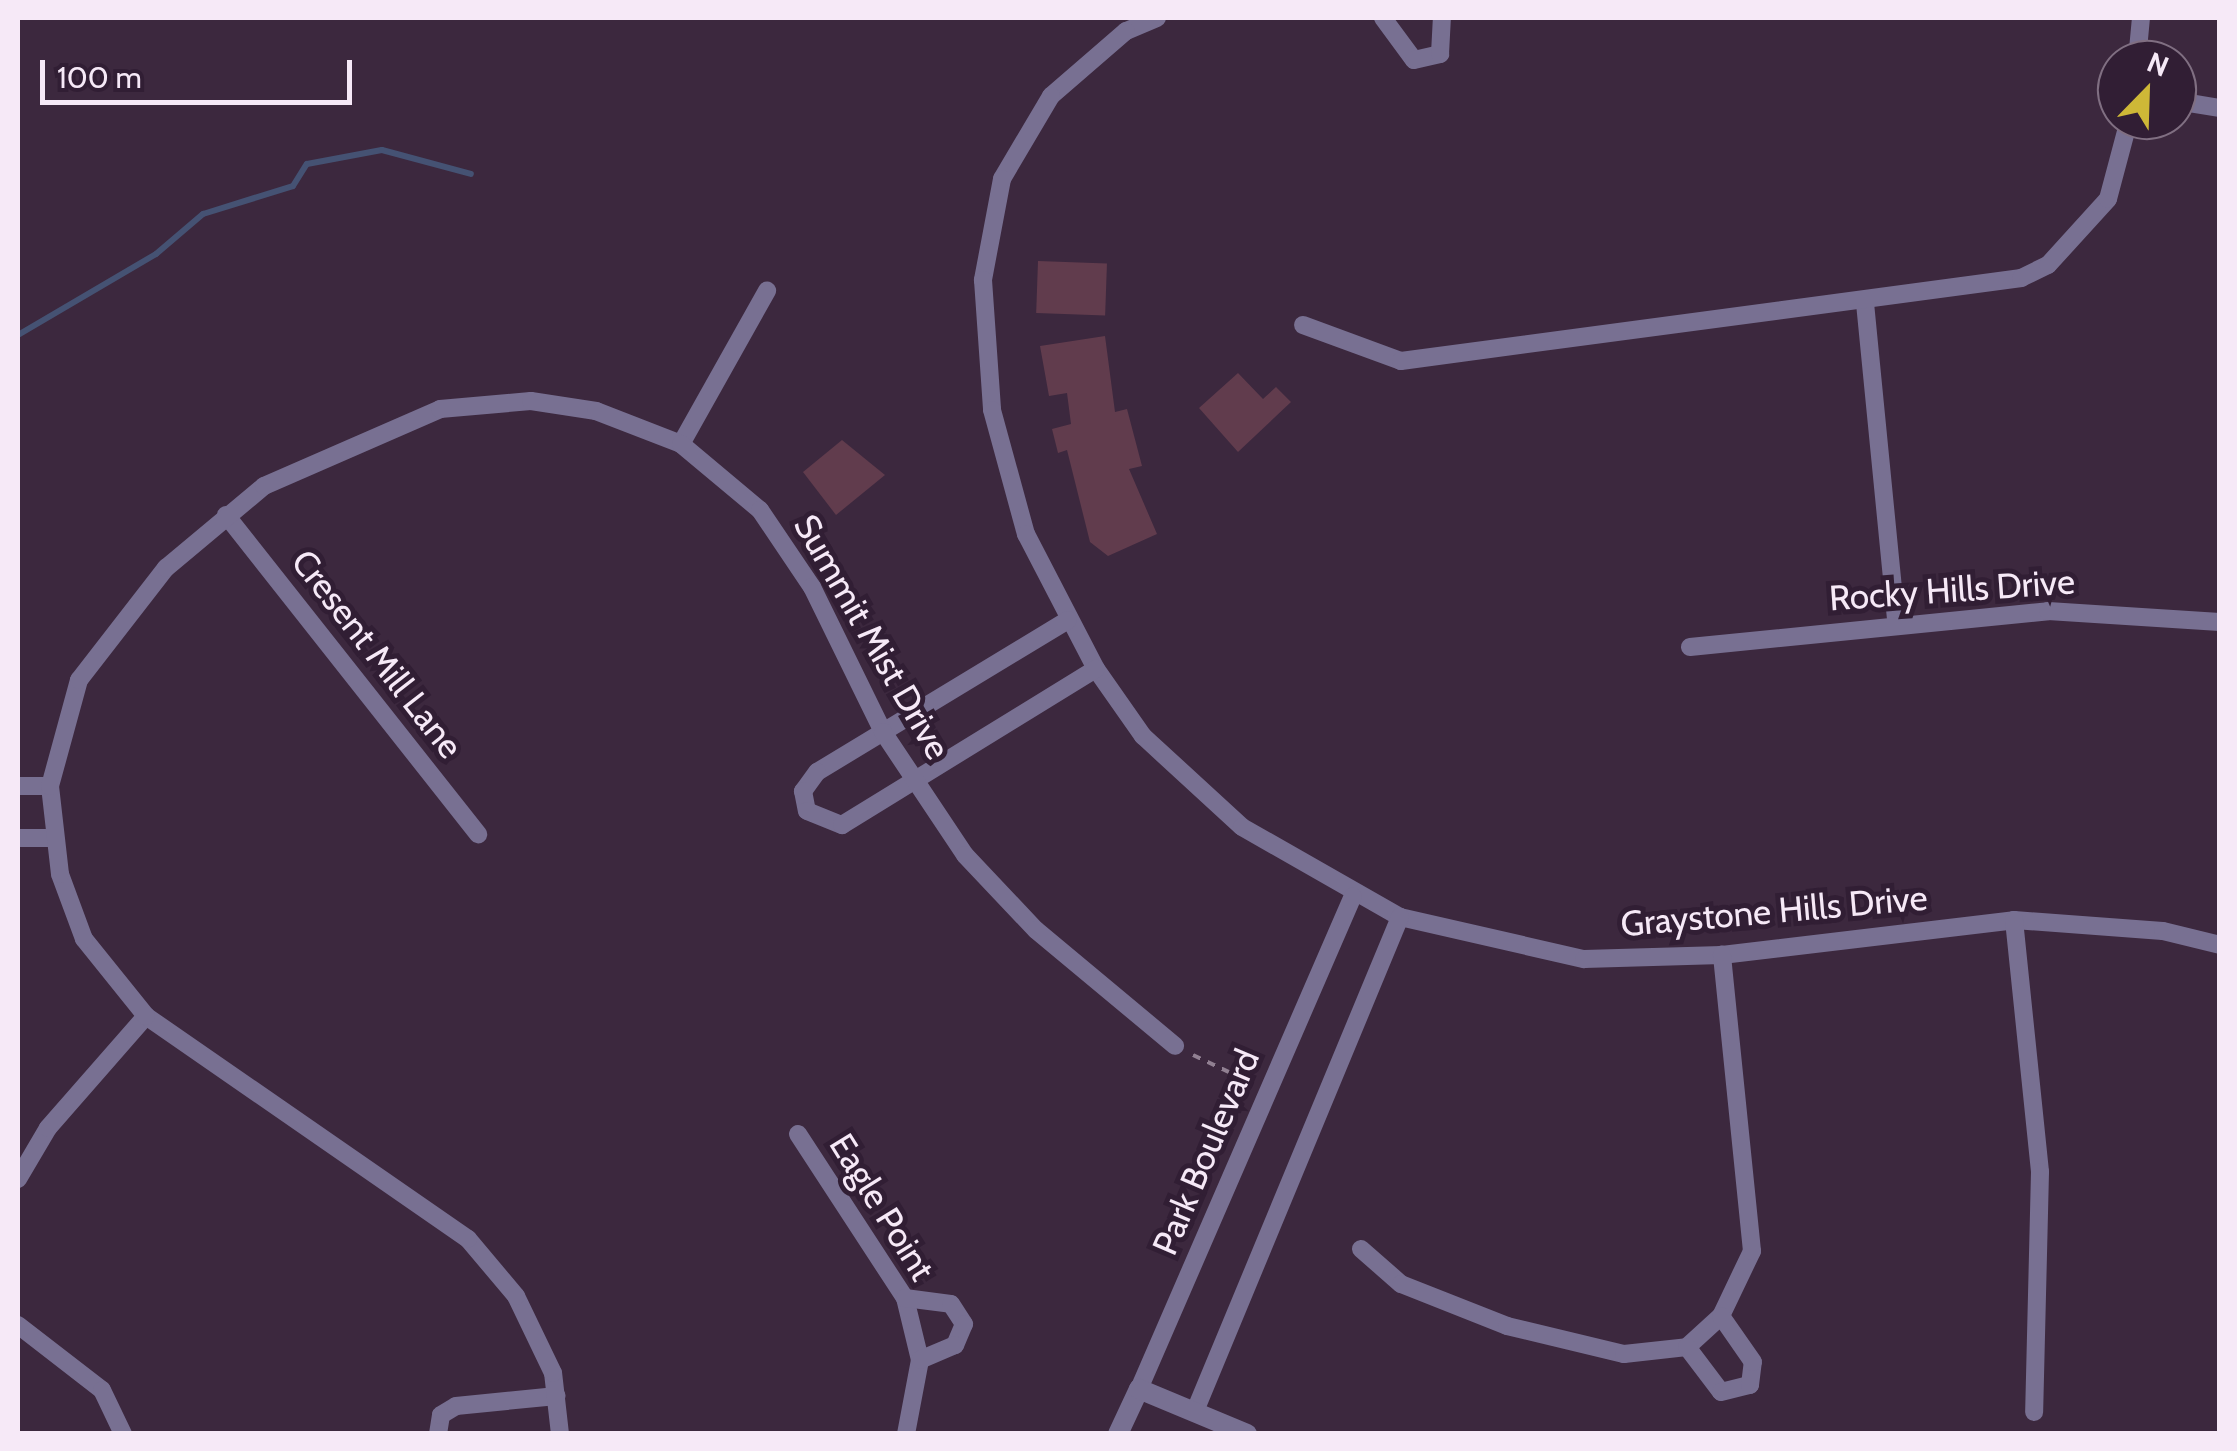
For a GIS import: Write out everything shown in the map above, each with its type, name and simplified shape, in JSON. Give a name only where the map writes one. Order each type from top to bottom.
[{"type":"street","name":"Graystone Hills Drive","points":[[1157,18],[1126,31],[1051,96],[1023,133],[987,234],[992,410],[1026,534],[1096,669],[1143,736],[1242,827],[1352,896],[1400,917],[1584,959],[1722,955],[2014,920],[2163,931],[2220,945]]},
{"type":"street","points":[[1383,18],[1414,60],[1440,54],[1442,18]]},
{"type":"street","points":[[1303,325],[1401,361],[1865,303],[2048,265],[2108,199],[2124,140]]},
{"type":"street","points":[[681,444],[767,291]]},
{"type":"street","points":[[1865,303],[1896,620]]},
{"type":"street","name":"Summit Mist Drive","points":[[560,1434],[557,1396],[516,1296],[468,1239],[146,1016],[84,939],[53,838],[50,786],[79,680],[100,645],[226,515],[336,448],[440,409],[531,401],[596,411],[681,444],[760,510],[812,587],[883,732],[964,855],[1036,930],[1175,1046]]},
{"type":"street","name":"Cresent Mill Lane","points":[[226,515],[478,834]]},
{"type":"street","name":"Rocky Hills Drive","points":[[1690,646],[1896,620],[2048,611],[2220,622]]},
{"type":"street","points":[[1068,620],[818,772],[804,791],[807,812],[842,825],[1096,669]]},
{"type":"street","points":[[18,786],[50,786]]},
{"type":"street","points":[[18,838],[53,838]]},
{"type":"street","name":"Park Boulevard","points":[[1118,1434],[1352,896]]},
{"type":"street","points":[[1186,1434],[1400,917]]},
{"type":"street","points":[[2014,920],[2040,1172],[2034,1412]]},
{"type":"street","points":[[1361,1249],[1401,1284],[1507,1326],[1624,1354],[1687,1347],[1721,1316],[1752,1250],[1722,955]]},
{"type":"street","points":[[18,1179],[48,1128],[146,1016]]},
{"type":"street","name":"Eagle Point","points":[[798,1134],[904,1298],[920,1360],[906,1434]]},
{"type":"street","points":[[904,1298],[951,1304],[964,1324],[955,1345],[920,1360]]},
{"type":"street","points":[[1687,1347],[1721,1392],[1750,1385],[1754,1362],[1721,1316]]},
{"type":"street","points":[[18,1325],[102,1390],[122,1434]]},
{"type":"street","points":[[1139,1389],[1248,1434]]},
{"type":"street","points":[[438,1434],[441,1415],[456,1406],[557,1396]]},
{"type":"path","points":[[1175,1046],[1268,1091]]},
{"type":"building","points":[[1038,261],[1107,263],[1105,315],[1036,313]]},
{"type":"building","points":[[1105,336],[1115,412],[1127,409],[1142,466],[1129,469],[1157,534],[1108,556],[1090,542],[1067,450],[1058,453],[1052,429],[1071,424],[1067,393],[1049,396],[1040,346]]},
{"type":"building","points":[[1238,373],[1263,399],[1276,387],[1291,402],[1238,452],[1199,408]]},
{"type":"building","points":[[842,440],[885,475],[836,515],[803,472]]},
{"type":"waterway","points":[[18,335],[156,254],[203,214],[293,186],[307,164],[382,150],[471,174]]}]
